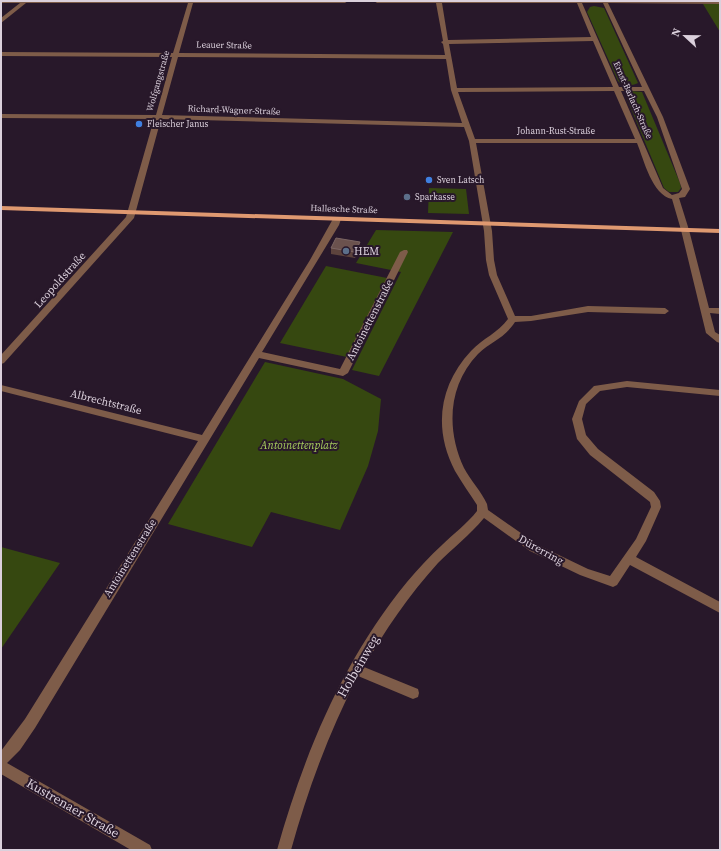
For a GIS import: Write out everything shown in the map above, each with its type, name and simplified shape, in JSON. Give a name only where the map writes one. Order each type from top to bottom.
[{"type":"main road","name":"Hallesche Straße","points":[[1,208],[720,231]]},
{"type":"street","points":[[1,1],[345,1]]},
{"type":"street","points":[[1,21],[25,1]]},
{"type":"street","name":"Wolfgangstraße","points":[[132,212],[191,1]]},
{"type":"street","points":[[378,1],[720,2]]},
{"type":"street","points":[[438,2],[444,42],[454,90],[472,140],[487,224],[493,275],[512,319]]},
{"type":"street","name":"Ernst-Barlach-Straße","points":[[579,2],[660,189],[664,194],[675,198],[682,195],[686,189],[660,117],[605,2]]},
{"type":"street","points":[[444,42],[564,37],[595,39]]},
{"type":"street","name":"Leauer Straße","points":[[1,54],[447,56]]},
{"type":"street","points":[[454,90],[647,89]]},
{"type":"street","name":"Richard-Wagner-Straße","points":[[1,116],[159,117],[467,125]]},
{"type":"street","name":"Johann-Rust-Straße","points":[[472,140],[640,141]]},
{"type":"street","points":[[675,198],[685,230],[711,332],[720,340]]},
{"type":"street","name":"Leopoldstraße","points":[[1,361],[126,223],[132,212]]},
{"type":"street","name":"Antoinettenstraße","points":[[1,760],[7,756],[16,744],[205,439],[334,227],[336,218]]},
{"type":"street","name":"Antoinettenstraße","points":[[256,354],[344,373],[404,252]]},
{"type":"street","points":[[512,319],[530,320],[569,311],[588,309],[665,311]]},
{"type":"street","points":[[705,310],[720,311]]},
{"type":"street","points":[[483,512],[482,504],[460,470],[452,451],[447,420],[447,407],[450,393],[464,365],[476,352],[505,330],[512,319]]},
{"type":"street","name":"Dürerring","points":[[483,512],[534,548],[584,572],[613,582],[629,559],[656,507],[655,502],[650,495],[594,452],[581,436],[577,418],[582,403],[598,388],[627,384],[720,393]]},
{"type":"street","name":"Albrechtstraße","points":[[1,388],[205,439]]},
{"type":"street","name":"Holbeinweg","points":[[284,850],[295,808],[309,766],[338,701],[355,670],[401,599],[446,548],[475,523],[483,512]]},
{"type":"street","points":[[629,559],[720,608]]},
{"type":"street","points":[[355,670],[413,693]]},
{"type":"street","name":"Kustrenaer Straße","points":[[1,767],[145,850]]},
{"type":"green space","points":[[703,4],[720,4],[720,32]]},
{"type":"green space","points":[[594,6],[604,8],[638,83],[627,85],[618,81],[587,12],[590,7]]},
{"type":"green space","points":[[630,91],[642,92],[680,183],[681,188],[678,192],[669,192],[664,188],[627,99],[626,94]]},
{"type":"green space","points":[[429,188],[466,189],[469,214],[428,213]]},
{"type":"green space","points":[[376,230],[453,232],[379,376],[352,370],[401,272],[356,263]]},
{"type":"green space","points":[[326,266],[387,278],[347,357],[280,343]]},
{"type":"green space","name":"Antoinettenplatz","points":[[265,362],[343,379],[381,399],[378,431],[368,466],[340,530],[271,512],[252,547],[168,524]]},
{"type":"green space","points":[[1,547],[60,563],[1,649]]},
{"type":"building","points":[[336,238],[360,242],[355,252],[331,248]]},
{"type":"place","name":"Fleischer Janus","points":[[139,124]]},
{"type":"place","name":"Sven Latsch","points":[[429,180]]},
{"type":"place","name":"Sparkasse","points":[[407,197]]},
{"type":"place","name":"HEM","points":[[346,251]]}]
